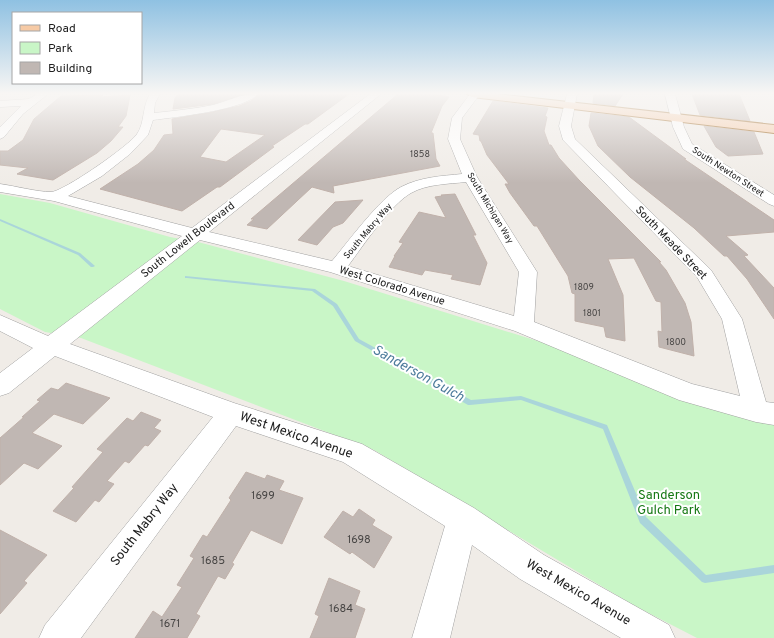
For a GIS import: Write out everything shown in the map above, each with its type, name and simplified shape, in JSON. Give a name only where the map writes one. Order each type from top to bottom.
[{"type":"main road","points":[[728,124],[774,129]]},
{"type":"street","points":[[0,135],[9,124]]},
{"type":"street","points":[[55,197],[92,176],[123,154],[142,135],[146,124]]},
{"type":"street","name":"South Lowell Boulevard","points":[[0,386],[338,124]]},
{"type":"street","name":"South Michigan Way","points":[[456,124],[454,139],[470,177],[528,272],[523,326]]},
{"type":"street","name":"South Meade Street","points":[[566,124],[569,140],[704,274],[732,319],[765,412]]},
{"type":"street","name":"South Newton Street","points":[[678,124],[680,135],[687,146],[774,201]]},
{"type":"street","name":"South Mabry Way","points":[[336,268],[387,206],[406,190],[429,182],[470,177]]},
{"type":"street","name":"West Colorado Avenue","points":[[0,188],[55,197],[195,234],[336,268],[523,326],[688,392],[765,412]]},
{"type":"street","name":"West Mexico Avenue","points":[[0,322],[38,341],[231,413],[352,453],[463,520],[532,567],[656,638]]},
{"type":"street","name":"South Mabry Way","points":[[58,638],[231,413]]},
{"type":"street","points":[[431,638],[463,520]]},
{"type":"green space","name":"Sanderson Gulch Park","points":[[0,194],[50,203],[170,237],[198,242],[344,281],[544,343],[774,421],[774,638],[697,638],[633,605],[374,450],[81,338],[45,332],[0,309]]},
{"type":"building","points":[[31,124],[120,124],[118,127],[123,127],[111,141],[97,153],[53,180],[17,174],[28,168],[0,165],[0,151],[8,151],[23,140]]},
{"type":"building","points":[[172,124],[308,124],[305,124],[272,146],[274,147],[220,187],[217,187],[182,211],[100,189],[138,164],[154,150],[164,135],[173,134]],"holes":[[[221,129],[265,135],[226,162],[200,157]]]},
{"type":"building","points":[[363,124],[435,124],[431,133],[433,133],[436,159],[440,166],[333,186],[334,193],[312,187],[267,229],[247,225],[254,219],[251,219]]},
{"type":"building","points":[[479,124],[546,124],[544,131],[549,145],[551,145],[559,158],[661,262],[659,262],[666,270],[685,303],[691,322],[694,356],[659,347],[658,331],[662,332],[661,302],[656,301],[634,258],[608,259],[623,295],[625,341],[606,337],[604,327],[575,321],[575,294],[572,293],[568,276],[537,226],[534,226],[510,193],[505,184],[509,184],[487,155],[480,141],[479,135],[473,134]]},
{"type":"building","points":[[589,124],[638,124],[686,159],[684,159],[774,220],[774,232],[726,236],[748,255],[744,256],[774,288],[774,319],[747,279],[727,256],[724,256],[694,228],[630,177],[598,146]]},
{"type":"building","points":[[704,126],[754,132],[763,154],[728,156],[716,147]]},
{"type":"building","points":[[455,194],[476,235],[473,235],[487,263],[480,285],[451,279],[453,275],[425,270],[422,275],[389,267],[394,256],[403,243],[399,242],[419,212],[446,218],[435,197]]},
{"type":"building","points":[[363,200],[343,223],[333,227],[317,245],[298,240],[335,202]]},
{"type":"building","points":[[66,383],[110,398],[83,424],[54,414],[32,433],[62,446],[38,469],[24,463],[0,485],[0,438],[24,417],[22,417],[40,401],[37,400],[51,388],[58,390]]},
{"type":"building","points":[[141,412],[161,420],[154,428],[161,431],[148,446],[145,445],[129,463],[125,461],[107,481],[114,484],[99,502],[95,500],[76,522],[53,511],[103,452],[97,449],[127,418],[133,421]]},
{"type":"building","points":[[246,472],[265,479],[267,475],[284,481],[279,490],[303,498],[282,544],[251,530],[232,563],[234,564],[225,579],[218,576],[196,614],[200,616],[187,638],[135,638],[153,611],[162,617],[182,587],[177,585],[194,558],[190,556],[203,535],[207,537],[231,500],[229,498]]},
{"type":"building","points":[[359,509],[375,520],[372,525],[392,537],[374,568],[352,552],[350,554],[324,537],[343,511],[353,517]]},
{"type":"building","points":[[0,530],[47,555],[24,581],[27,583],[0,614]]},
{"type":"building","points":[[329,578],[360,591],[355,605],[365,609],[355,638],[310,638],[319,616],[315,614]]},
{"type":"waterway","name":"Sanderson Gulch","points":[[0,220],[79,254],[93,266]]},
{"type":"waterway","name":"Sanderson Gulch","points":[[187,277],[313,290],[335,305],[357,340],[470,403],[521,398],[605,427],[643,520],[705,579],[774,569]]}]
